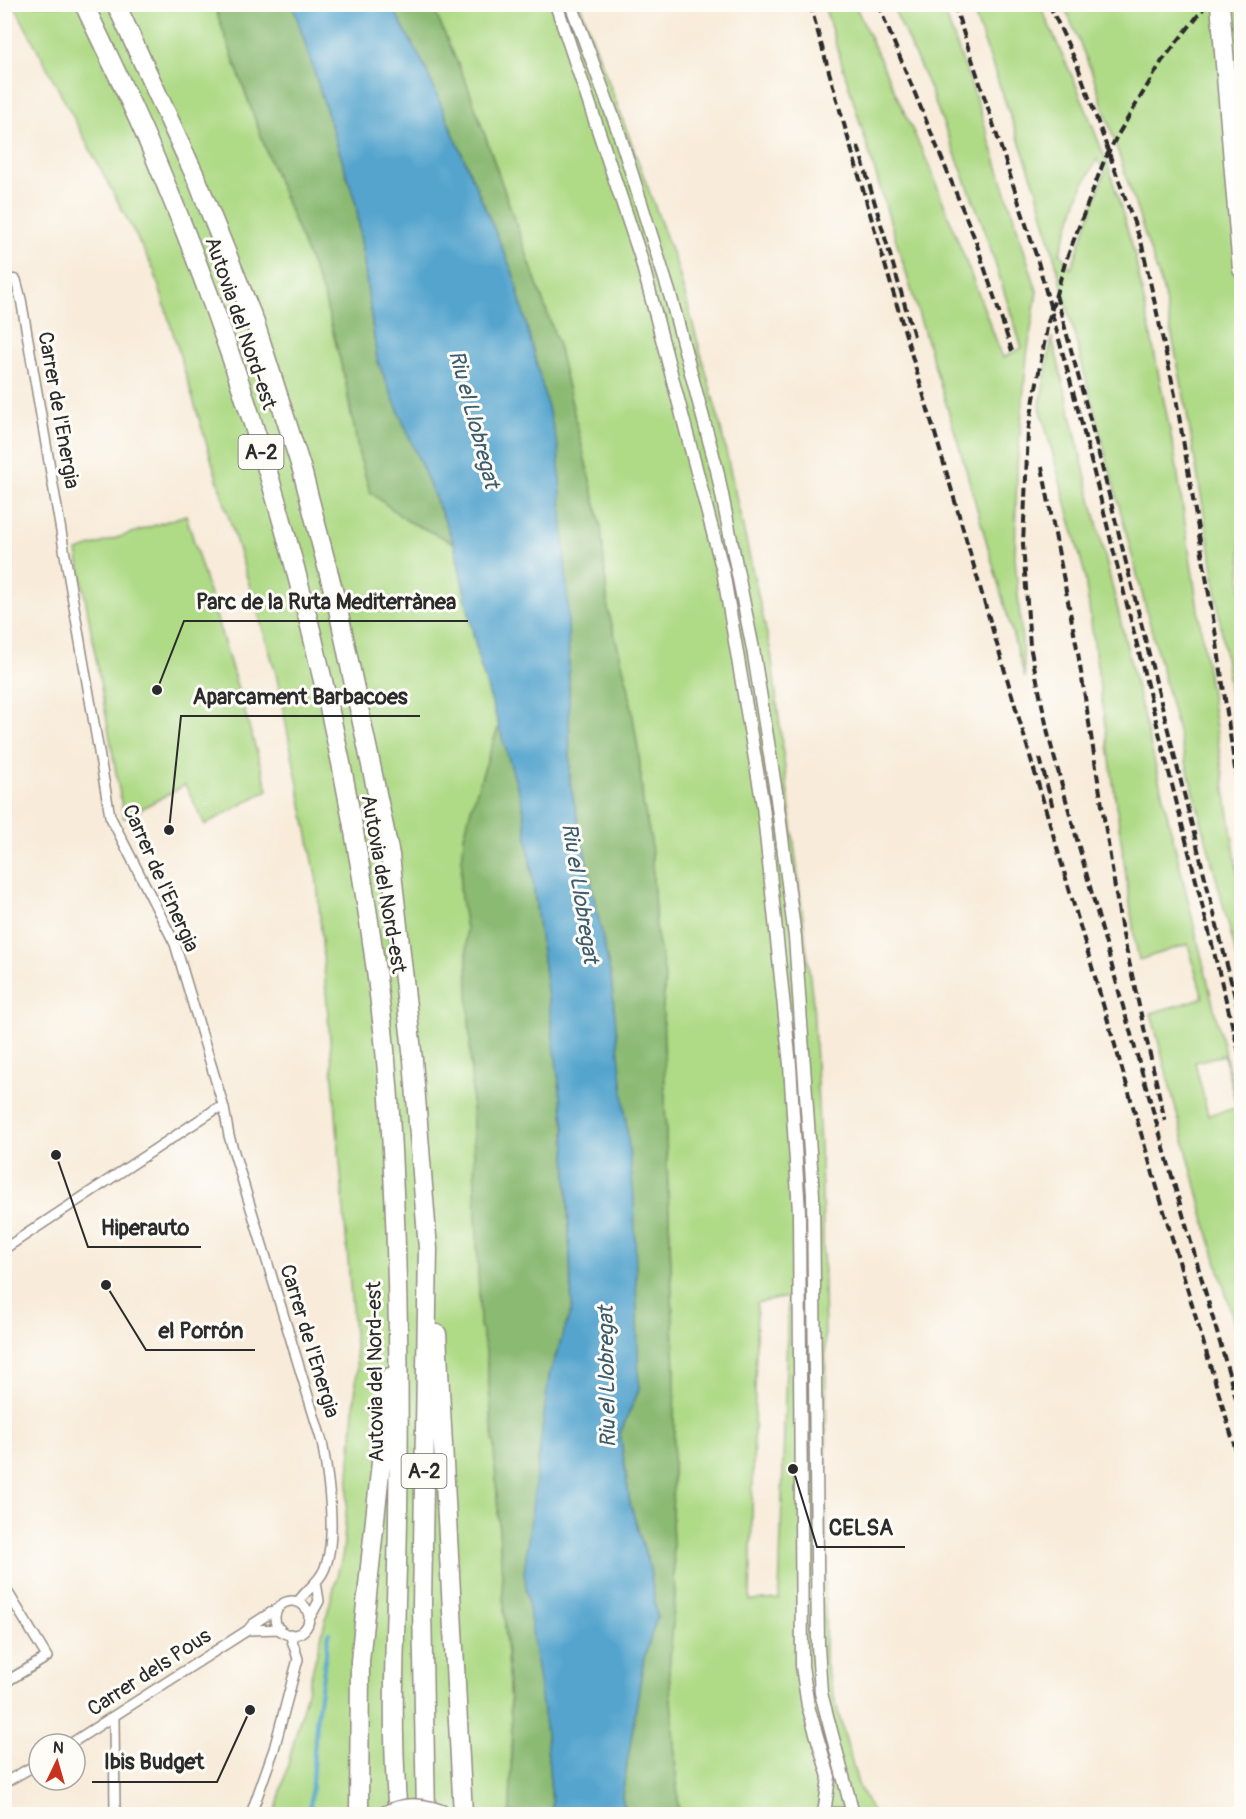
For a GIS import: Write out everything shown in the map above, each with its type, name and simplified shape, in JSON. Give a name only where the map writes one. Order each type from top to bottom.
[{"type":"highway","name":"Autovia del Nord-est","points":[[84,4],[158,163],[240,381],[318,655],[360,861],[383,1016],[398,1322],[400,1398],[394,1597],[394,1775],[398,1815]]},
{"type":"highway","name":"Autovia del Nord-est","points":[[116,4],[197,180],[255,324],[302,470],[338,609],[390,855],[413,1060],[428,1249],[422,1605],[426,1815]]},
{"type":"highway","points":[[1220,4],[1242,268]]},
{"type":"highway","points":[[428,1249],[441,1378],[463,1815]]},
{"type":"highway","points":[[359,1815],[360,1661],[398,1322]]},
{"type":"street","points":[[556,4],[640,255],[723,571],[763,806],[790,1065],[799,1212],[802,1666],[808,1706],[828,1777],[824,1815]]},
{"type":"street","points":[[571,4],[623,144],[670,298],[717,470],[753,649],[776,792],[795,937],[813,1195],[820,1693],[854,1815]]},
{"type":"street","name":"Carrer de l'Energia","points":[[4,278],[16,280],[110,816],[175,944],[224,1108],[226,1125],[322,1442],[330,1491],[329,1553],[324,1571],[298,1602]]},
{"type":"street","points":[[4,1249],[206,1116],[224,1108]]},
{"type":"street","name":"Carrer de l'Energia","points":[[309,1619],[319,1601],[316,1582]]},
{"type":"street","points":[[4,1586],[47,1657],[4,1683]]},
{"type":"street","points":[[248,1630],[280,1629],[290,1634],[301,1632],[309,1619],[306,1609],[298,1602],[287,1601],[278,1608],[275,1619],[280,1629]]},
{"type":"street","name":"Carrer dels Pous","points":[[87,1734],[248,1630],[253,1624],[278,1608]]},
{"type":"street","points":[[251,1815],[274,1749],[298,1659],[290,1634]]},
{"type":"street","points":[[114,1718],[115,1815]]},
{"type":"street","points":[[4,1783],[27,1770]]},
{"type":"street","points":[[382,1815],[396,1808],[418,1805],[448,1815]]},
{"type":"street","points":[[829,1815],[845,1815]]},
{"type":"green space","points":[[14,5],[214,5],[270,161],[324,296],[346,384],[351,416],[406,520],[454,543],[479,661],[499,725],[464,837],[460,891],[466,929],[480,1324],[486,1351],[494,1448],[512,1736],[510,1814],[275,1814],[343,1553],[357,1371],[317,881],[276,673],[154,270]]},
{"type":"green space","points":[[214,5],[293,5],[356,204],[377,360],[454,543],[406,520],[370,492],[359,455],[346,384],[324,296],[270,161]]},
{"type":"green space","points":[[391,5],[431,5],[433,7],[468,87],[557,341],[601,527],[608,610],[628,686],[639,755],[643,803],[651,841],[656,930],[665,977],[663,1007],[666,1138],[675,1373],[672,1522],[675,1596],[669,1671],[679,1814],[625,1814],[622,1796],[644,1658],[657,1617],[650,1569],[630,1503],[620,1433],[639,1390],[611,977],[570,783],[568,604],[513,273],[424,65]]},
{"type":"green space","points":[[431,5],[580,5],[677,266],[719,420],[771,653],[813,1002],[822,1188],[826,1388],[825,1664],[858,1784],[873,1814],[679,1814],[669,1671],[675,1596],[672,1522],[675,1373],[666,1138],[663,1007],[665,977],[656,930],[651,841],[643,803],[639,755],[628,686],[608,610],[601,527],[557,341],[468,87]],"holes":[[[788,1297],[779,1599],[750,1601],[757,1303]]]},
{"type":"green space","points":[[824,5],[855,5],[930,168],[1003,358],[1022,348],[983,225],[927,82],[892,5],[942,5],[977,101],[1037,291],[1027,356],[1017,466],[1015,558],[1025,678],[963,459]]},
{"type":"green space","points":[[971,5],[1040,5],[1079,92],[1109,168],[1134,252],[1175,456],[1241,895],[1241,973],[1037,191]],"holes":[[[1097,159],[1105,172],[1071,269],[1060,252],[1081,189]]]},
{"type":"green space","points":[[1064,5],[1241,5],[1241,770],[1209,542],[1163,290],[1093,75]]},
{"type":"green space","points":[[1052,337],[1241,1120],[1241,1346],[1206,1225],[1151,1013],[1203,998],[1188,944],[1139,960],[1084,571],[1040,406]],"holes":[[[1224,1055],[1237,1108],[1208,1115],[1195,1062]]]},
{"type":"green space","points":[[186,515],[268,790],[205,825],[185,785],[124,818],[77,551]]},
{"type":"green space","points":[[499,725],[523,805],[565,1128],[572,1308],[549,1376],[546,1734],[553,1814],[510,1814],[512,1736],[494,1448],[486,1351],[480,1324],[466,929],[460,891],[464,837]]},
{"type":"water","name":"Riu el Llobregat","points":[[293,5],[391,5],[424,65],[513,273],[558,446],[568,604],[570,783],[611,977],[634,1196],[639,1390],[620,1433],[630,1503],[650,1569],[657,1617],[644,1658],[622,1796],[625,1814],[553,1814],[546,1734],[524,1572],[549,1376],[572,1308],[565,1128],[523,806],[479,661],[454,543],[377,360],[356,204]]},
{"type":"waterway","points":[[310,1814],[316,1723],[329,1633]]},
{"type":"railway","points":[[810,4],[1242,1470]]},
{"type":"railway","points":[[878,4],[975,239],[1012,351]]},
{"type":"railway","points":[[954,4],[1037,258],[1081,421],[1242,1064]]},
{"type":"railway","points":[[1049,4],[1077,64],[1142,245],[1177,404],[1216,636],[1242,818]]},
{"type":"railway","points":[[1207,4],[1162,61],[1116,138],[1104,161],[1065,263],[1048,322],[1028,432],[1023,544],[1030,646],[1049,738],[1124,1010],[1242,1419]]},
{"type":"railway","points":[[858,146],[914,336]]},
{"type":"railway","points":[[1056,295],[1090,419],[1242,1025]]},
{"type":"railway","points":[[1042,467],[1078,653],[1121,926],[1165,1121]]},
{"type":"railway","points":[[1040,758],[1053,808]]},
{"type":"place","name":"Parc de la Ruta Mediterrànea","points":[[157,690]]},
{"type":"place","name":"Aparcament Barbacoes","points":[[169,830]]},
{"type":"place","name":"Hiperauto","points":[[56,1155]]},
{"type":"place","name":"el Porrón","points":[[106,1285]]},
{"type":"place","name":"CELSA","points":[[793,1469]]},
{"type":"place","name":"Ibis Budget","points":[[250,1710]]}]
